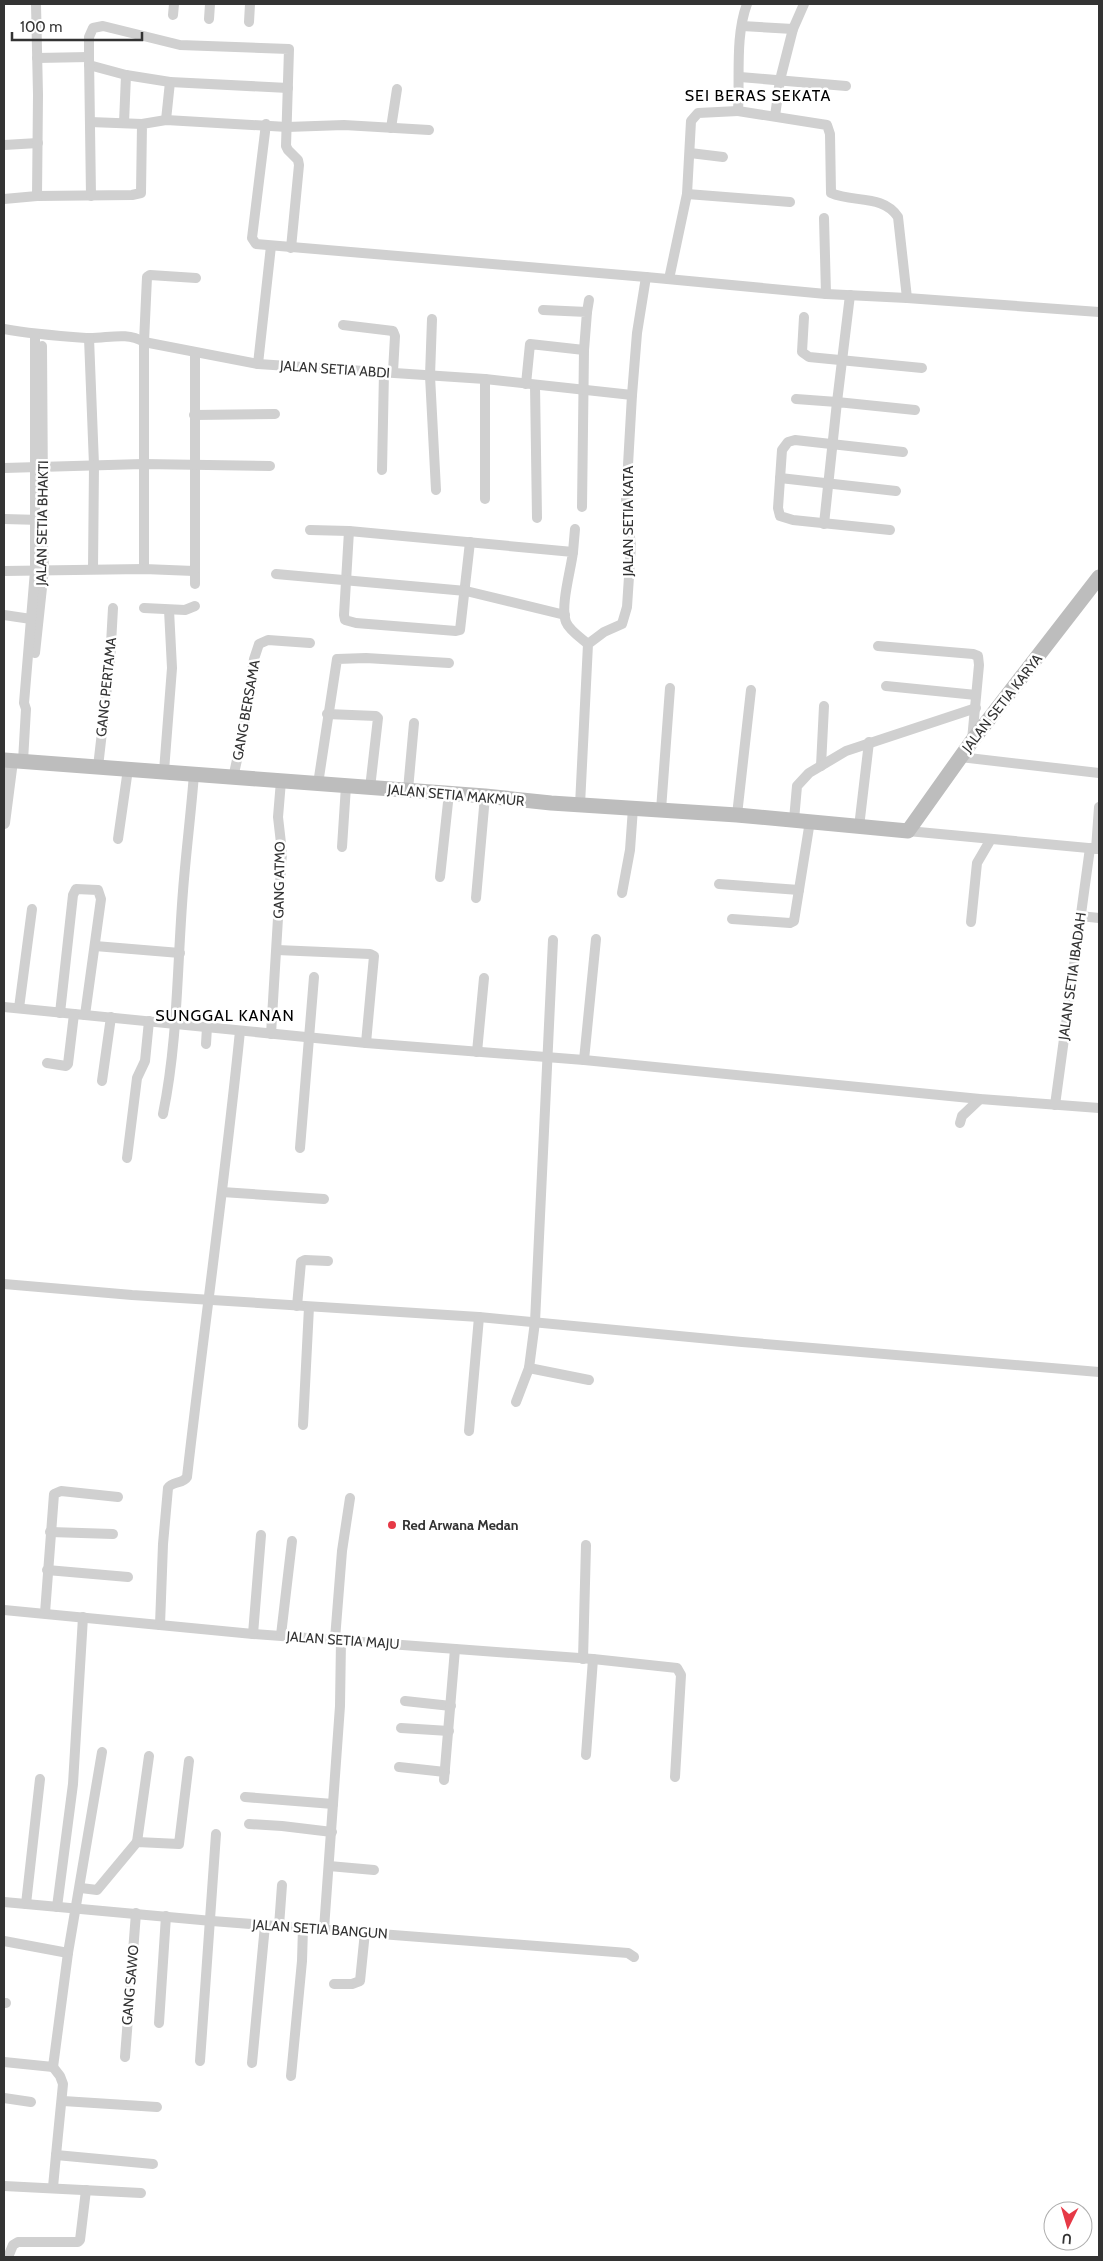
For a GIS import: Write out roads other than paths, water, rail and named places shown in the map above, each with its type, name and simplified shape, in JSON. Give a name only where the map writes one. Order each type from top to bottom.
[{"type":"main road","name":"JALAN SETIA KARYA","points":[[908,831],[972,741],[1097,584]]},
{"type":"main road","name":"JALAN SETIA MAKMUR","points":[[13,761],[810,821],[908,831]]},
{"type":"street","points":[[36,4],[37,196]]},
{"type":"street","points":[[173,15],[174,4]]},
{"type":"street","points":[[209,20],[210,4]]},
{"type":"street","points":[[249,22],[250,4]]},
{"type":"street","points":[[738,111],[742,26],[747,4]]},
{"type":"street","points":[[775,116],[780,80],[793,29],[804,4]]},
{"type":"street","points":[[91,196],[89,61],[90,31],[93,28],[103,26],[180,45],[289,49],[286,146],[298,160],[299,165],[291,248]]},
{"type":"street","points":[[742,26],[793,29]]},
{"type":"street","points":[[37,58],[89,61],[126,74],[170,82],[288,88]]},
{"type":"street","points":[[124,123],[126,74]]},
{"type":"street","points":[[740,77],[846,86]]},
{"type":"street","points":[[166,120],[170,82]]},
{"type":"street","points":[[391,128],[397,89]]},
{"type":"street","points":[[669,280],[687,194],[691,121],[694,115],[707,112],[738,111],[827,125],[830,134],[831,193],[878,202],[893,210],[898,217],[907,298]]},
{"type":"street","points":[[90,122],[142,124],[166,120],[287,126],[344,125],[429,130]]},
{"type":"street","points":[[4,200],[37,196],[132,195],[140,192],[142,124]]},
{"type":"street","points":[[266,124],[252,238],[256,244],[826,294],[1099,312]]},
{"type":"street","points":[[4,145],[38,143]]},
{"type":"street","points":[[690,153],[723,157]]},
{"type":"street","points":[[687,194],[790,202]]},
{"type":"street","points":[[824,218],[826,294]]},
{"type":"street","points":[[258,364],[271,246]]},
{"type":"street","points":[[144,569],[144,342],[148,277],[150,275],[196,278]]},
{"type":"street","name":"JALAN SETIA KATA","points":[[588,644],[604,632],[622,624],[627,607],[631,546],[626,500],[632,395],[637,333],[646,277]]},
{"type":"street","points":[[824,524],[850,295]]},
{"type":"street","points":[[582,507],[584,350],[588,300]]},
{"type":"street","points":[[543,310],[587,312]]},
{"type":"street","points":[[804,317],[802,345],[804,354],[809,357],[922,368]]},
{"type":"street","points":[[432,319],[430,376],[436,490]]},
{"type":"street","points":[[343,325],[393,331],[395,336],[389,372],[382,470]]},
{"type":"street","name":"JALAN SETIA ABDI","points":[[4,329],[89,338],[131,335],[144,342],[258,364],[389,372],[632,395]]},
{"type":"street","name":"JALAN SETIA BHAKTI","points":[[13,761],[26,709],[24,703],[32,649],[39,570],[38,334]]},
{"type":"street","points":[[89,338],[94,465],[93,569]]},
{"type":"street","points":[[537,518],[530,344],[584,350]]},
{"type":"street","points":[[195,353],[195,584]]},
{"type":"street","points":[[485,380],[485,499]]},
{"type":"street","points":[[796,399],[915,410]]},
{"type":"street","points":[[194,415],[275,414]]},
{"type":"street","points":[[890,530],[824,524],[780,516],[778,508],[782,450],[788,442],[795,440],[902,452]]},
{"type":"street","points":[[4,468],[143,464],[270,466]]},
{"type":"street","points":[[780,478],[896,492]]},
{"type":"street","points":[[4,519],[39,520]]},
{"type":"street","points":[[576,529],[565,615],[566,622],[570,628],[588,644],[580,805]]},
{"type":"street","points":[[310,530],[349,531],[573,552]]},
{"type":"street","points":[[349,531],[345,620],[356,623],[460,630],[466,591],[470,542]]},
{"type":"street","points":[[4,571],[144,569],[194,571]]},
{"type":"street","name":"JALAN SETIA BHAKTI","points":[[32,649],[31,619],[39,570]]},
{"type":"street","points":[[276,574],[466,591],[565,615]]},
{"type":"street","points":[[144,608],[185,610],[195,606]]},
{"type":"street","name":"GANG PERTAMA","points":[[98,767],[110,662],[113,608]]},
{"type":"street","points":[[164,771],[172,668],[169,610]]},
{"type":"street","points":[[4,616],[31,619]]},
{"type":"street","name":"GANG BERSAMA","points":[[233,778],[244,728],[254,659],[260,643],[268,640],[310,643]]},
{"type":"street","points":[[878,646],[974,654],[980,660],[972,741]]},
{"type":"street","points":[[318,784],[327,714],[338,658],[449,663]]},
{"type":"street","points":[[886,686],[976,695]]},
{"type":"street","points":[[661,810],[670,688]]},
{"type":"street","points":[[737,816],[751,690]]},
{"type":"street","points":[[821,766],[824,706]]},
{"type":"street","points":[[794,820],[797,786],[804,777],[821,766],[846,751],[869,742],[976,708]]},
{"type":"street","points":[[327,714],[378,718],[370,788]]},
{"type":"street","points":[[408,790],[414,723]]},
{"type":"street","points":[[859,827],[869,742]]},
{"type":"street","points":[[960,757],[1099,773]]},
{"type":"street","points":[[4,823],[13,761]]},
{"type":"street","points":[[118,839],[128,769]]},
{"type":"street","points":[[163,1114],[170,1080],[183,892],[194,774]]},
{"type":"street","name":"GANG ATMO","points":[[271,1034],[282,852],[278,817],[281,781]]},
{"type":"street","points":[[342,846],[346,786]]},
{"type":"street","points":[[440,877],[449,793]]},
{"type":"street","points":[[476,898],[485,796]]},
{"type":"street","name":"JALAN SETIA IBADAH","points":[[1054,1104],[1080,916],[1095,849],[1099,807]]},
{"type":"street","points":[[622,893],[630,850],[633,808]]},
{"type":"street","points":[[732,918],[793,922],[810,821]]},
{"type":"street","points":[[908,831],[1095,849]]},
{"type":"street","points":[[971,922],[977,863],[991,839]]},
{"type":"street","points":[[719,884],[799,890]]},
{"type":"street","points":[[60,1013],[72,901],[76,889],[90,888],[98,890],[100,894],[85,1015]]},
{"type":"street","points":[[19,1008],[32,909]]},
{"type":"street","points":[[1080,916],[1099,918]]},
{"type":"street","points":[[584,1060],[596,939]]},
{"type":"street","points":[[516,1402],[529,1368],[536,1322],[553,940]]},
{"type":"street","points":[[95,946],[180,953]]},
{"type":"street","points":[[277,950],[370,954],[374,956],[366,1043]]},
{"type":"street","points":[[300,1148],[314,977]]},
{"type":"street","points":[[477,1052],[484,978]]},
{"type":"street","points":[[4,1007],[366,1043],[584,1060],[980,1099],[1099,1108]]},
{"type":"street","points":[[47,1063],[66,1066],[68,1064],[74,1014]]},
{"type":"street","points":[[102,1081],[111,1018]]},
{"type":"street","points":[[127,1158],[136,1083],[145,1061],[149,1021]]},
{"type":"street","points":[[206,1044],[207,1027]]},
{"type":"street","points":[[160,1625],[163,1544],[168,1488],[171,1484],[183,1481],[187,1477],[240,1031]]},
{"type":"street","points":[[960,1123],[962,1116],[980,1099]]},
{"type":"street","points":[[222,1192],[324,1200]]},
{"type":"street","points":[[297,1306],[301,1262],[305,1260],[328,1261]]},
{"type":"street","points":[[4,1284],[132,1296],[208,1299],[479,1317],[742,1342],[1099,1372]]},
{"type":"street","points":[[302,1425],[309,1307]]},
{"type":"street","points":[[469,1431],[479,1317]]},
{"type":"street","points":[[529,1368],[589,1380]]},
{"type":"street","points":[[45,1613],[53,1497],[56,1492],[118,1496]]},
{"type":"street","points":[[324,1929],[340,1706],[338,1640],[342,1551],[350,1498]]},
{"type":"street","points":[[50,1532],[113,1534]]},
{"type":"street","points":[[253,1634],[261,1535]]},
{"type":"street","points":[[281,1635],[292,1541]]},
{"type":"street","points":[[586,1545],[588,1659],[586,1756]]},
{"type":"street","points":[[47,1570],[128,1577]]},
{"type":"street","name":"JALAN SETIA MAJU","points":[[4,1610],[83,1616],[253,1634],[588,1659],[677,1668],[680,1672],[675,1776]]},
{"type":"street","points":[[57,1907],[73,1784],[83,1616]]},
{"type":"street","points":[[399,1768],[444,1776],[452,1706],[455,1649]]},
{"type":"street","points":[[405,1702],[452,1706]]},
{"type":"street","points":[[401,1728],[449,1731]]},
{"type":"street","points":[[53,2187],[63,2101],[63,2084],[53,2067],[68,1953],[81,1888],[102,1752]]},
{"type":"street","points":[[81,1888],[98,1890],[137,1842],[149,1756]]},
{"type":"street","points":[[137,1842],[179,1843],[189,1762]]},
{"type":"street","points":[[26,1904],[40,1779]]},
{"type":"street","points":[[245,1797],[333,1804]]},
{"type":"street","points":[[248,1824],[332,1832]]},
{"type":"street","points":[[200,2061],[212,1920],[216,1834]]},
{"type":"street","points":[[329,1866],[374,1870]]},
{"type":"street","points":[[279,1926],[282,1885]]},
{"type":"street","name":"JALAN SETIA BANGUN","points":[[4,1902],[265,1925],[628,1953],[634,1958]]},
{"type":"street","name":"GANG SAWO","points":[[124,2057],[136,1913]]},
{"type":"street","points":[[159,2023],[166,1916]]},
{"type":"street","points":[[252,2063],[265,1925]]},
{"type":"street","points":[[291,2076],[302,1961],[303,1928]]},
{"type":"street","points":[[334,1984],[352,1984],[360,1981],[365,1932]]},
{"type":"street","points":[[4,1941],[68,1953]]},
{"type":"street","points":[[4,2062],[53,2067]]},
{"type":"street","points":[[4,2098],[31,2102]]},
{"type":"street","points":[[63,2101],[157,2107]]},
{"type":"street","points":[[56,2155],[154,2164]]},
{"type":"street","points":[[4,2186],[53,2187],[141,2193]]},
{"type":"street","points":[[8,2257],[13,2245],[18,2242],[78,2242],[81,2235],[86,2190]]},
{"type":"place","name":"Red Arwana Medan","points":[[392,1525]]},
{"type":"district","name":"SEI BERAS SEKATA","points":[[758,95]]},
{"type":"district","name":"SUNGGAL KANAN","points":[[225,1015]]}]
